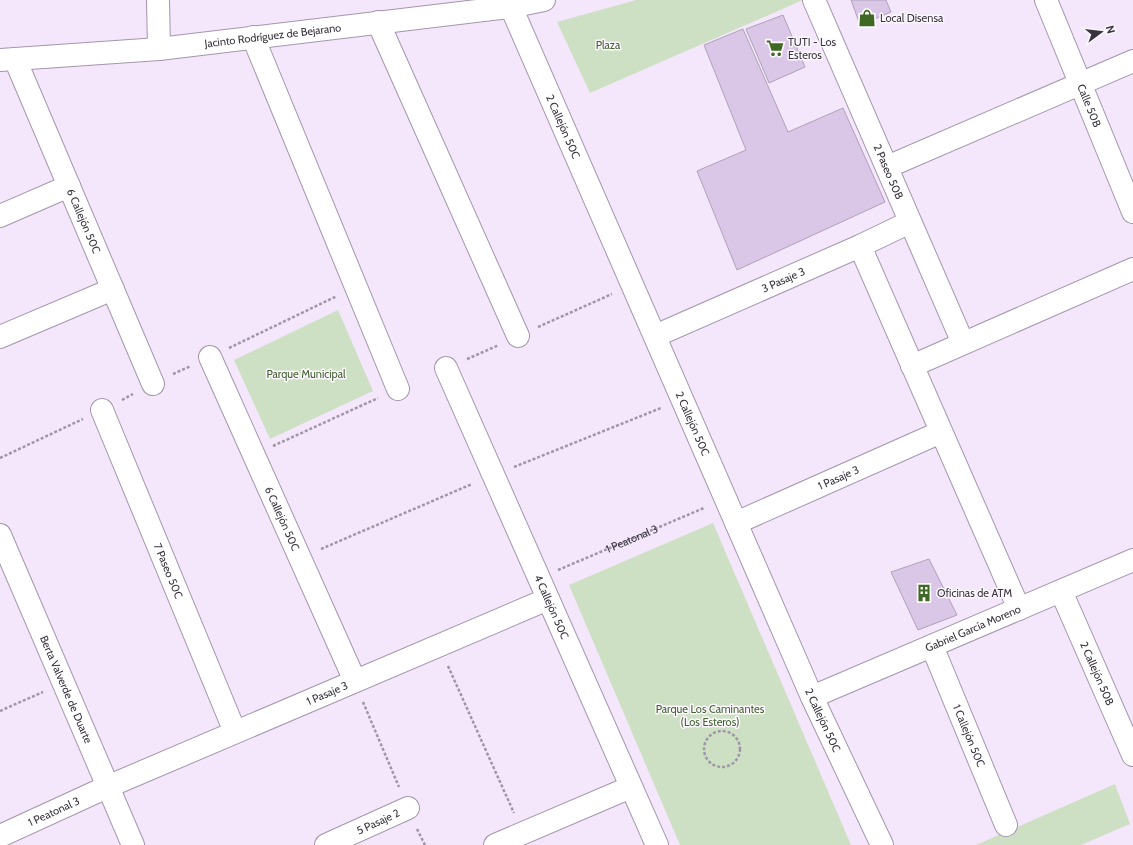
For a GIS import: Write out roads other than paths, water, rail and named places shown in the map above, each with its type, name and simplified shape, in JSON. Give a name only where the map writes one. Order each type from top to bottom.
[{"type":"street","points":[[158,0],[159,49]]},
{"type":"street","name":"Jacinto Rodríguez de Bejarano","points":[[8,59],[159,49],[378,22],[509,3],[544,0]]},
{"type":"street","name":"2 Paseo 50B","points":[[814,0],[963,344]]},
{"type":"street","name":"Calle 50B","points":[[1046,0],[1133,212]]},
{"type":"street","name":"2 Callejón 50C","points":[[509,3],[812,697],[882,845]]},
{"type":"street","points":[[378,22],[518,336]]},
{"type":"street","points":[[253,37],[398,389]]},
{"type":"street","name":"6 Callejón 50C","points":[[8,59],[69,186],[153,384]]},
{"type":"street","points":[[887,167],[1133,61]]},
{"type":"street","points":[[0,216],[69,186]]},
{"type":"street","name":"3 Pasaje 3","points":[[655,336],[860,246],[910,222]]},
{"type":"street","points":[[860,246],[1019,609]]},
{"type":"street","points":[[912,366],[1133,269]]},
{"type":"street","points":[[0,337],[113,289]]},
{"type":"street","name":"6 Callejón 50C","points":[[210,357],[355,681]]},
{"type":"street","name":"4 Callejón 50C","points":[[446,368],[657,845]]},
{"type":"street","name":"7 Paseo 50C","points":[[102,410],[235,732]]},
{"type":"street","name":"1 Pasaje 3","points":[[736,524],[941,432]]},
{"type":"street","name":"Berta Valverde de Duarte","points":[[0,534],[133,845]]},
{"type":"street","name":"Gabriel García Moreno","points":[[812,697],[1133,560]]},
{"type":"street","name":"2 Callejón 50B","points":[[1061,591],[1133,755]]},
{"type":"street","name":"1 Pasaje 3","points":[[107,786],[548,599]]},
{"type":"street","name":"1 Callejón 50C","points":[[932,646],[1006,825]]},
{"type":"street","name":"1 Peatonal 3","points":[[0,836],[107,786]]},
{"type":"street","points":[[495,845],[631,787]]},
{"type":"street","name":"5 Pasaje 2","points":[[326,845],[408,808]]},
{"type":"place","name":"Local Disensa","points":[[867,18]]},
{"type":"place","name":"TUTI - Los Esteros","points":[[775,48]]},
{"type":"place","name":"Oficinas de ATM","points":[[924,593]]},
{"type":"park label","name":"Plaza","points":[[608,45]]},
{"type":"park label","name":"Parque Municipal","points":[[306,374]]},
{"type":"park label","name":"Parque Los Caminantes (Los Esteros)","points":[[710,715]]}]
